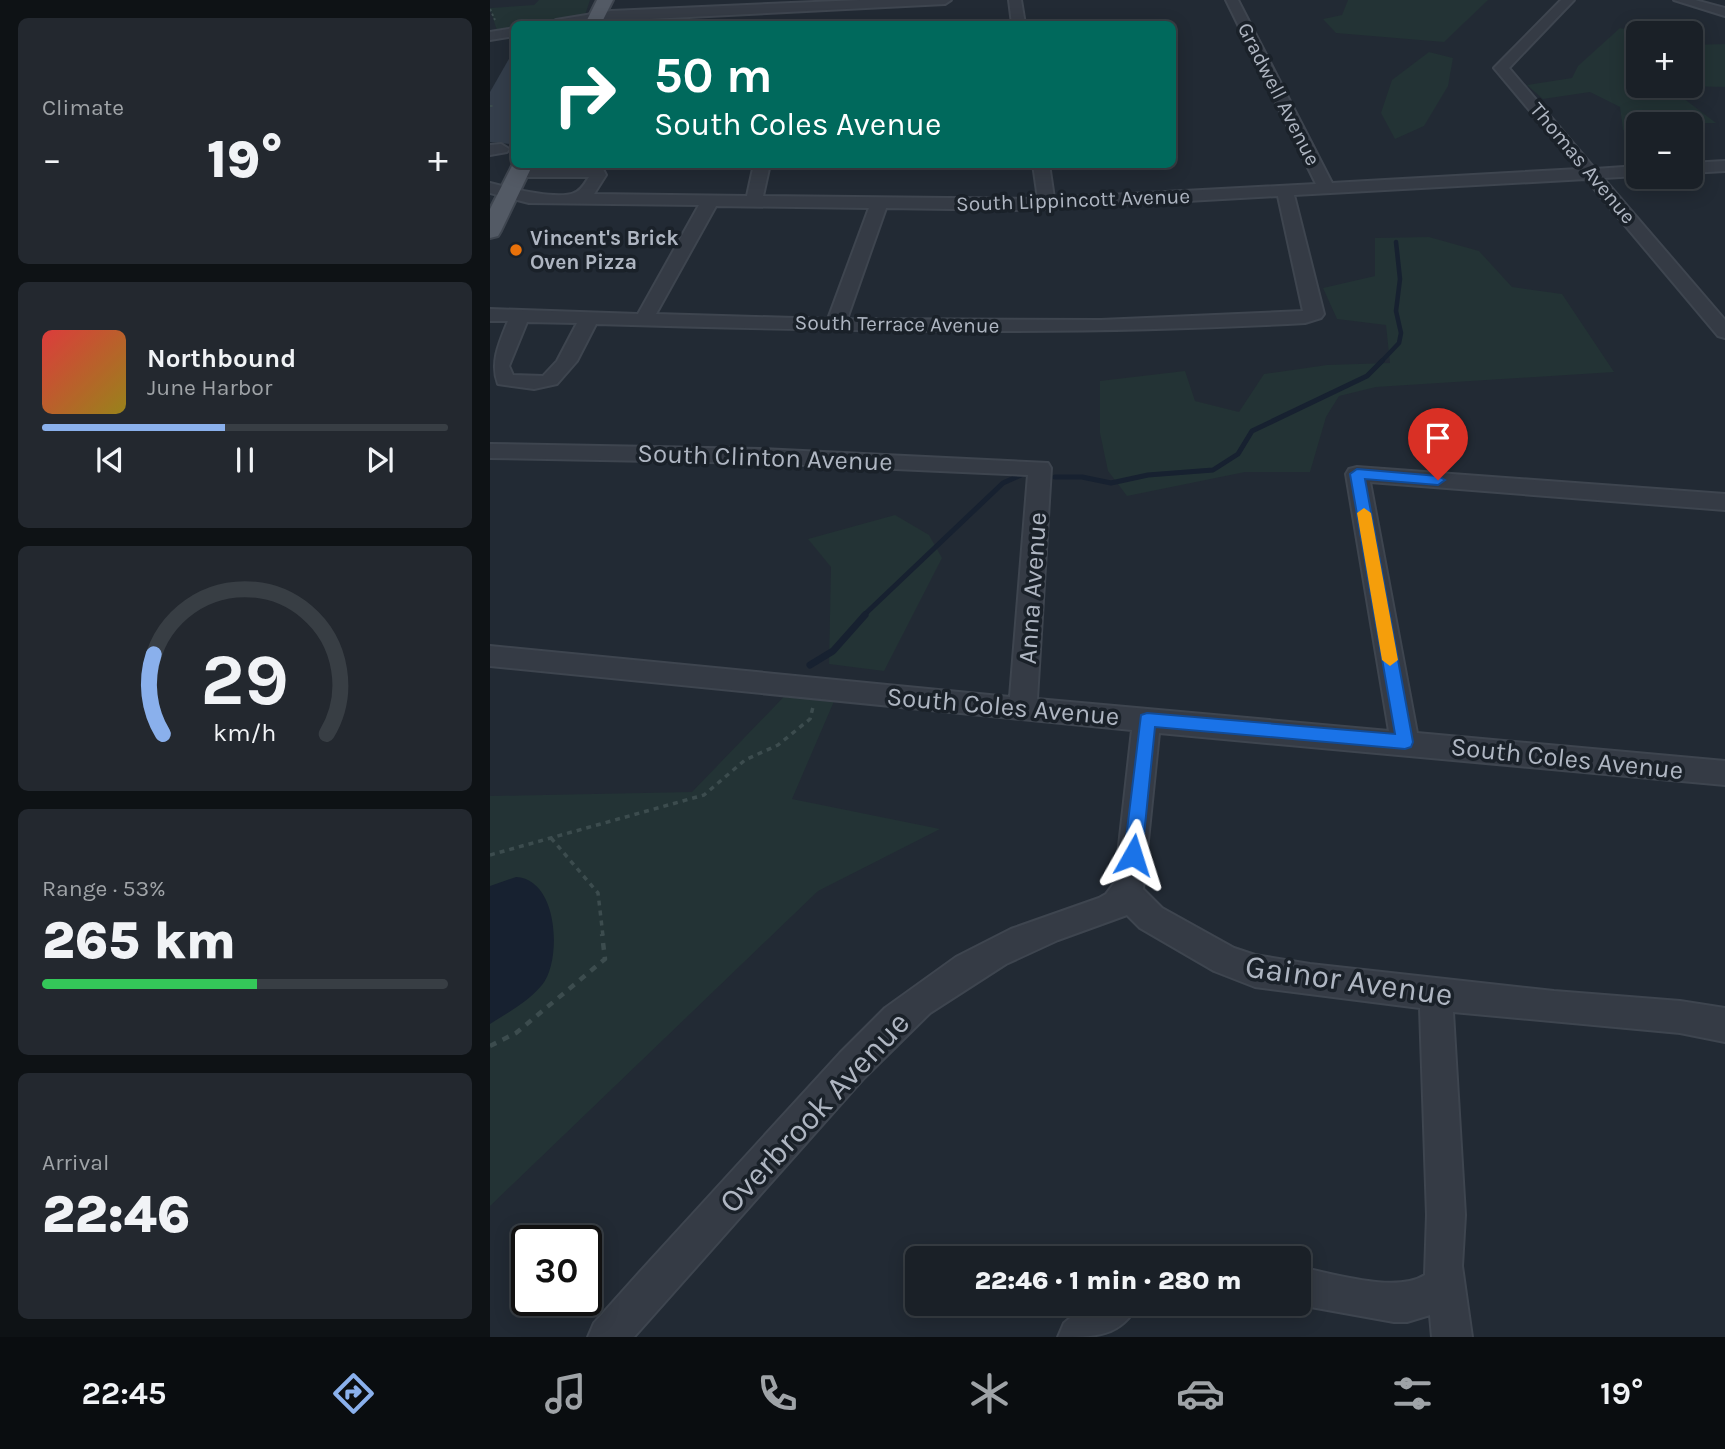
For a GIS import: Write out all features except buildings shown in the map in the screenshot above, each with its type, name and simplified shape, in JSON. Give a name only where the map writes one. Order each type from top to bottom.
[{"type":"main road","points":[[595,21],[605,0]]},
{"type":"main road","points":[[490,231],[510,180]]},
{"type":"street","points":[[595,21],[666,6],[795,6],[945,0]]},
{"type":"street","points":[[1015,0],[1018,21]]},
{"type":"street","name":"Gradwell Avenue","points":[[1232,0],[1326,188]]},
{"type":"street","name":"Thomas Avenue","points":[[1568,0],[1501,68],[1725,332]]},
{"type":"street","points":[[1680,0],[1725,12]]},
{"type":"street","points":[[792,21],[795,6]]},
{"type":"street","points":[[490,36],[511,32]]},
{"type":"street","points":[[1703,167],[1725,166]]},
{"type":"street","points":[[754,201],[761,168]]},
{"type":"street","points":[[1042,168],[1047,204]]},
{"type":"street","points":[[510,180],[597,172],[590,189],[577,199]]},
{"type":"street","name":"South Lippincott Avenue","points":[[510,180],[525,198],[1047,204],[1626,172]]},
{"type":"street","name":"Gradwell Avenue","points":[[1286,191],[1314,314],[1305,317]]},
{"type":"street","points":[[644,319],[710,201]]},
{"type":"street","points":[[836,324],[880,202]]},
{"type":"street","name":"South Terrace Avenue","points":[[490,316],[836,324],[1187,325],[1305,317]]},
{"type":"street","points":[[520,316],[499,366],[505,380],[552,379],[560,371],[589,318]]},
{"type":"street","name":"South Clinton Avenue","points":[[490,451],[760,456],[1040,468]]},
{"type":"street","name":"Anna Avenue","points":[[1023,709],[1040,468]]},
{"type":"street","points":[[1405,742],[1357,474],[1725,502]]},
{"type":"street","name":"South Coles Avenue","points":[[490,656],[1023,709],[1725,773]]},
{"type":"street","points":[[1126,893],[1130,881],[1147,720]]},
{"type":"street","name":"Gainor Avenue","points":[[1126,893],[1151,918],[1224,960],[1255,971],[1310,980],[1679,1017],[1725,1025]]},
{"type":"street","name":"Overbrook Avenue","points":[[608,1337],[753,1172],[858,1058],[898,1019],[941,986],[990,957],[1027,938],[1106,910],[1117,904],[1126,893]]},
{"type":"street","points":[[1436,993],[1446,1215],[1443,1266],[1452,1337]]},
{"type":"street","points":[[1311,1288],[1388,1303],[1416,1302],[1446,1284]]},
{"type":"street","points":[[1078,1337],[1103,1316]]},
{"type":"path","points":[[490,106],[495,106]]},
{"type":"path","points":[[490,855],[704,795],[745,760],[778,745],[810,719],[815,702]]},
{"type":"path","points":[[490,1046],[516,1033],[604,958],[598,893],[551,838]]},
{"type":"shaded area","points":[[539,0],[590,0],[585,15],[549,21],[511,21],[511,29],[497,31],[490,8],[534,5]]},
{"type":"shaded area","points":[[1348,0],[1488,0],[1444,42],[1336,33],[1323,19],[1342,15]]},
{"type":"shaded area","points":[[1620,28],[1626,29],[1626,98],[1683,98],[1701,112],[1626,112],[1626,130],[1623,130],[1620,107],[1590,92],[1543,99],[1527,85],[1572,78],[1578,66]]},
{"type":"shaded area","points":[[1725,44],[1725,87],[1703,86],[1703,45]]},
{"type":"shaded area","points":[[1429,52],[1453,58],[1448,86],[1424,126],[1395,139],[1381,113],[1392,80]]},
{"type":"shaded area","points":[[1703,113],[1716,123],[1703,123]]},
{"type":"shaded area","points":[[1429,237],[1479,251],[1512,287],[1562,294],[1614,372],[1376,387],[1339,396],[1326,417],[1310,472],[1245,472],[1127,496],[1108,471],[1100,433],[1100,381],[1185,371],[1195,401],[1239,412],[1264,374],[1327,365],[1390,363],[1386,325],[1337,319],[1323,288],[1375,276],[1375,238]]},
{"type":"shaded area","points":[[895,515],[929,535],[942,558],[884,671],[829,664],[831,567],[808,539]]},
{"type":"shaded area","points":[[799,681],[841,685],[792,799],[940,829],[818,891],[490,1206],[490,796],[692,792]]},
{"type":"water","points":[[516,877],[530,881],[541,891],[548,906],[553,923],[552,958],[542,985],[517,1007],[490,1024],[490,886]]},
{"type":"waterway","points":[[1380,363],[1399,343],[1401,333],[1396,311],[1400,279],[1396,242]]},
{"type":"waterway","points":[[1055,477],[1082,477],[1111,483],[1148,475],[1213,470],[1238,454],[1252,431],[1367,376],[1380,363]]},
{"type":"waterway","points":[[863,616],[1003,483],[1021,475]]},
{"type":"waterway","points":[[810,665],[833,651],[865,615]]},
{"type":"slow traffic","points":[[1364,513],[1390,660]]},
{"type":"place","name":"Vincent's Brick Oven Pizza","points":[[516,250]]},
{"type":"route","points":[[1133,855],[1147,720],[1405,742],[1357,474],[1438,480]]}]
